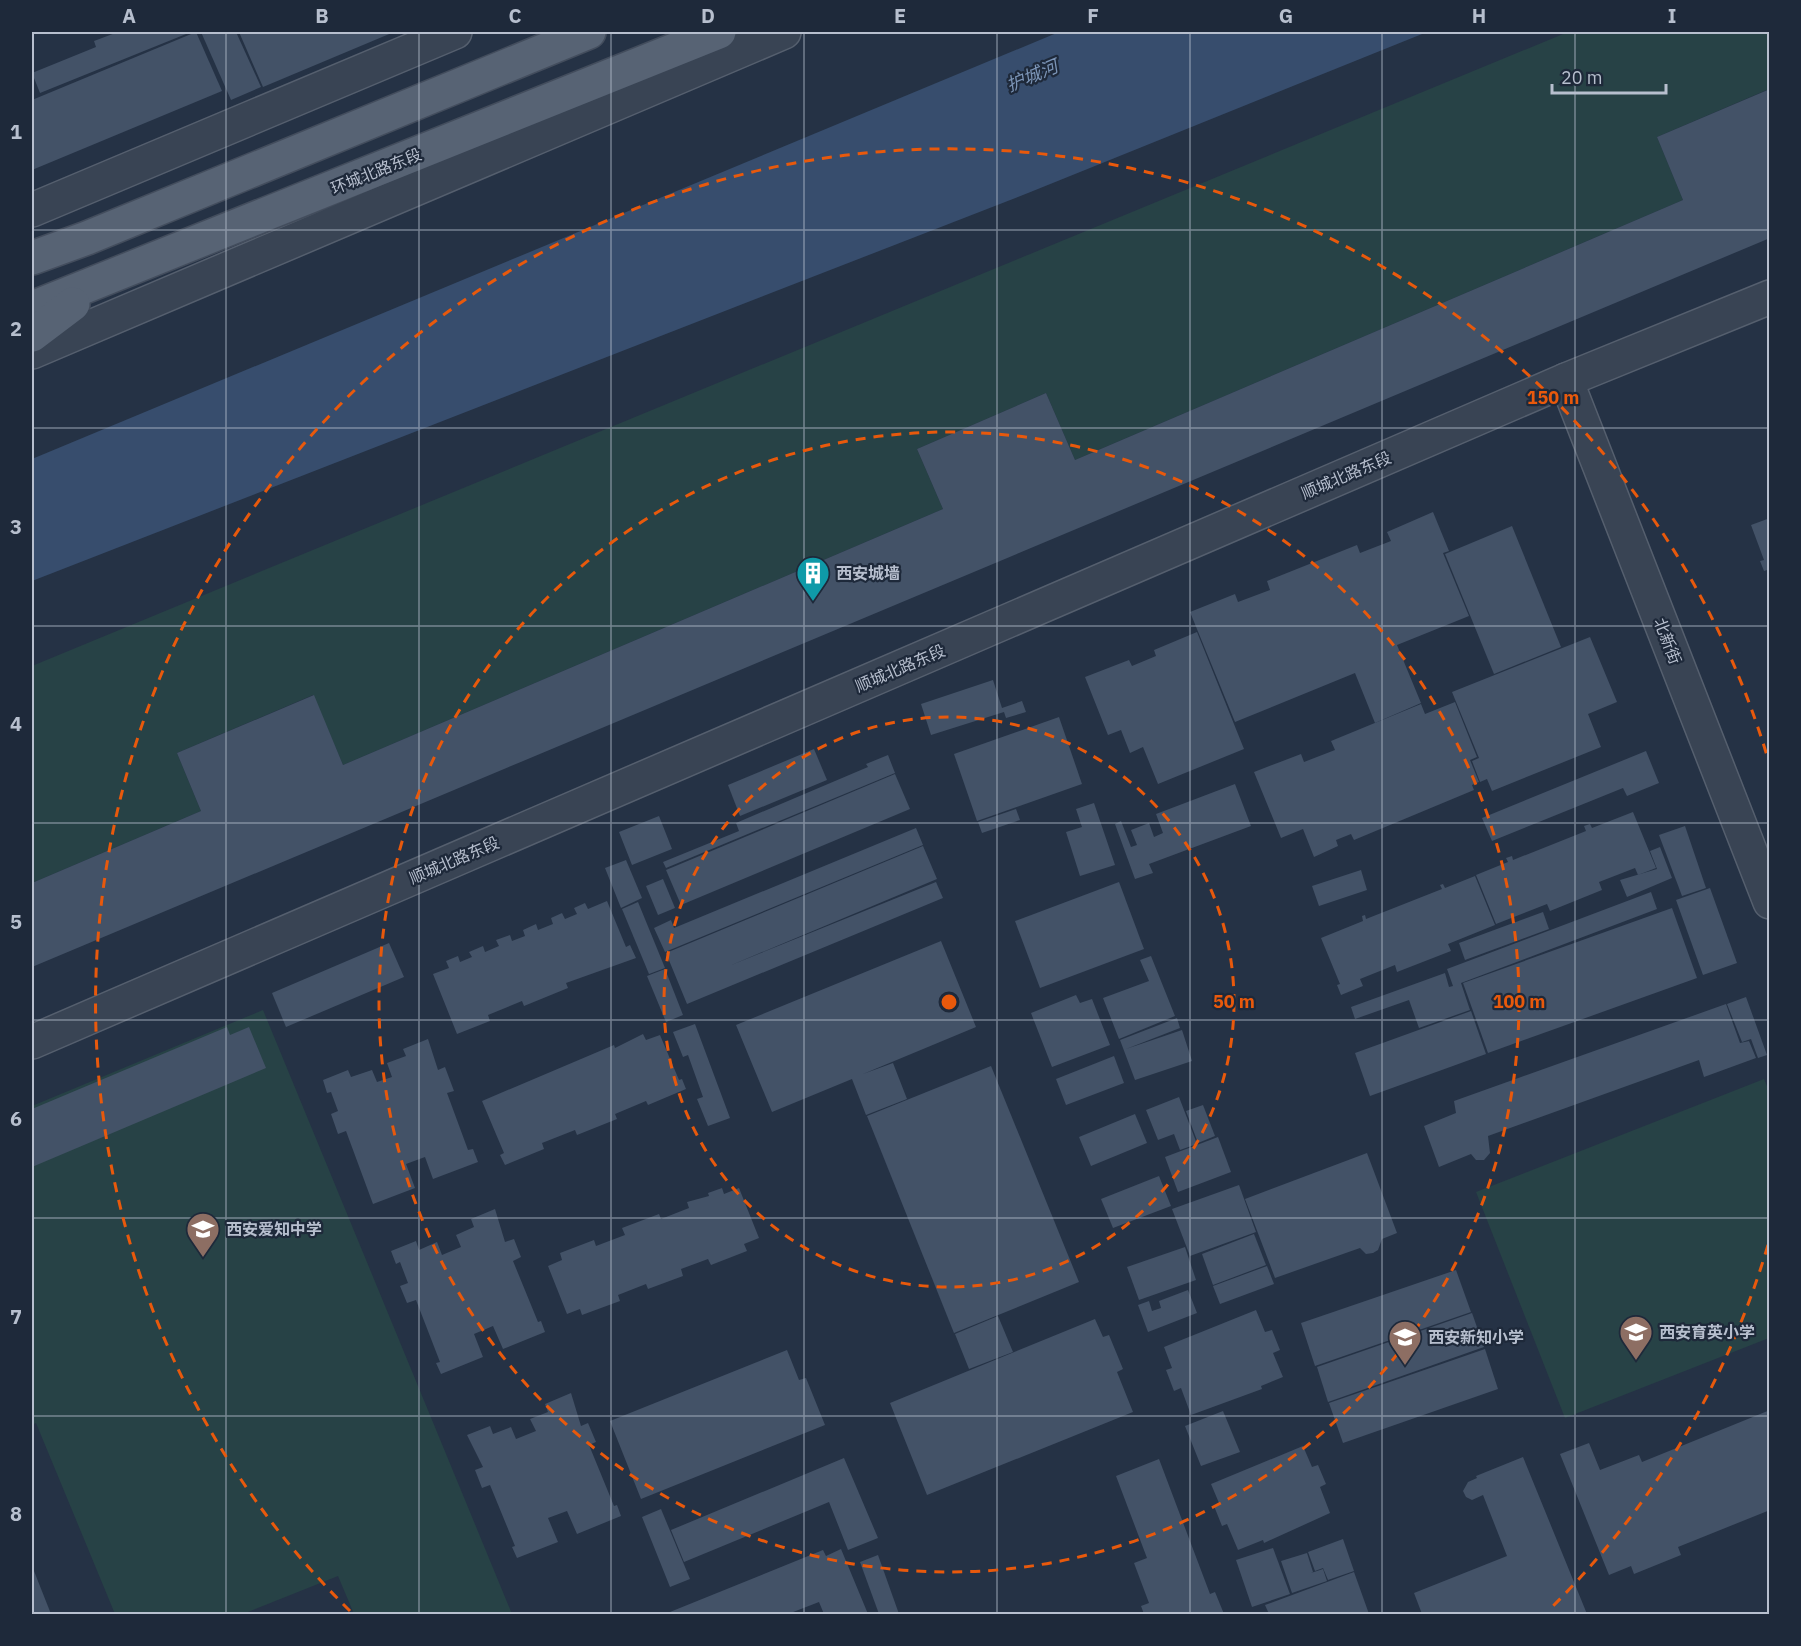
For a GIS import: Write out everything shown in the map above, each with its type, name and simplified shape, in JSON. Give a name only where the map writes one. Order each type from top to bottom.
[{"type":"main road","points":[[32,258],[87,238],[589,32]]},
{"type":"main road","name":"环城北路东段","points":[[32,308],[719,32]]},
{"type":"main road","points":[[32,245],[87,238]]},
{"type":"main road","points":[[32,335],[106,280]]},
{"type":"street","points":[[32,210],[454,32]]},
{"type":"street","points":[[32,352],[784,32]]},
{"type":"street","name":"顺城北路东段","points":[[32,1042],[1566,380],[1770,297]]},
{"type":"street","name":"北新街","points":[[1566,380],[1770,902]]},
{"type":"green space","points":[[1568,32],[1769,32],[1769,89],[1657,137],[1683,200],[1075,460],[1046,393],[917,449],[943,509],[343,765],[313,695],[177,753],[201,811],[32,883],[32,666]]},
{"type":"green space","name":"西安爱知中学","points":[[263,1010],[512,1614],[354,1614],[338,1576],[243,1614],[115,1614],[36,1423],[32,1425],[32,1106]]},
{"type":"green space","points":[[1764,1079],[1770,1093],[1769,1338],[1565,1418],[1476,1192]]},
{"type":"water","name":"护城河","points":[[1059,32],[1427,32],[1028,193],[32,581],[32,459]]},
{"type":"building","points":[[118,32],[191,32],[40,93],[32,73],[96,47],[94,41]]},
{"type":"building","points":[[196,32],[222,91],[32,170],[32,100]]},
{"type":"building","points":[[201,32],[236,32],[261,87],[231,100]]},
{"type":"building","points":[[239,32],[394,32],[263,87]]},
{"type":"building","name":"西安城墙","points":[[1770,89],[1770,238],[32,967],[32,883],[201,811],[177,753],[314,695],[343,765],[943,509],[917,449],[1046,393],[1075,460],[1683,200],[1657,137]]},
{"type":"building","points":[[1433,512],[1449,551],[1443,553],[1469,616],[1397,645],[1421,703],[1375,723],[1355,673],[1235,722],[1190,612],[1235,594],[1238,602],[1270,590],[1267,581],[1357,545],[1360,553],[1391,541],[1387,532]]},
{"type":"building","points":[[1770,518],[1770,569],[1764,571],[1760,561],[1764,560],[1751,525]]},
{"type":"building","points":[[1512,526],[1561,647],[1494,674],[1445,554]]},
{"type":"building","points":[[1197,632],[1244,749],[1158,784],[1143,747],[1130,753],[1121,730],[1108,735],[1085,677],[1129,660],[1132,666],[1156,656],[1154,650]]},
{"type":"building","points":[[1590,637],[1617,702],[1588,714],[1601,747],[1492,791],[1487,779],[1480,782],[1472,761],[1479,758],[1452,692]]},
{"type":"building","points":[[993,680],[1002,708],[1022,701],[1026,712],[1006,718],[1004,712],[931,735],[921,704]]},
{"type":"building","points":[[1455,702],[1477,757],[1470,760],[1479,782],[1472,785],[1474,790],[1354,840],[1351,834],[1336,840],[1338,846],[1314,857],[1303,829],[1281,838],[1254,772],[1301,754],[1304,762],[1335,750],[1331,741],[1421,704],[1425,714]]},
{"type":"building","points":[[1059,717],[1082,784],[977,821],[954,754]]},
{"type":"building","points":[[814,749],[827,780],[740,816],[728,785]]},
{"type":"building","points":[[1646,751],[1659,783],[1627,796],[1623,788],[1492,841],[1482,818]]},
{"type":"building","points":[[888,755],[895,773],[666,868],[663,862],[739,831],[736,823],[868,767],[866,764]]},
{"type":"building","points":[[895,774],[910,809],[681,905],[666,870]]},
{"type":"building","points":[[1235,784],[1251,826],[1149,864],[1153,873],[1135,879],[1115,824],[1121,821],[1131,847],[1137,845],[1131,830],[1149,823],[1154,837],[1163,833],[1156,814]]},
{"type":"building","points":[[1094,803],[1115,865],[1080,876],[1066,832],[1082,827],[1076,809]]},
{"type":"building","points":[[1016,809],[1020,820],[982,833],[978,822]]},
{"type":"building","points":[[1633,812],[1656,868],[1638,875],[1635,868],[1599,882],[1602,890],[1550,911],[1547,904],[1496,924],[1476,875],[1508,862],[1506,858],[1512,856],[1513,860],[1586,831],[1584,826],[1590,824],[1592,828]]},
{"type":"building","points":[[659,816],[672,849],[632,865],[619,832]]},
{"type":"building","points":[[1685,826],[1706,888],[1682,896],[1659,835]]},
{"type":"building","points":[[916,828],[923,845],[665,952],[654,928],[671,920],[674,928]]},
{"type":"building","points":[[923,846],[937,879],[729,966],[936,882],[943,898],[687,1004],[666,953]]},
{"type":"building","points":[[1660,847],[1672,878],[1627,897],[1620,880],[1657,869],[1650,851]]},
{"type":"building","points":[[626,860],[642,898],[621,908],[605,868]]},
{"type":"building","points":[[1361,870],[1367,890],[1319,906],[1312,886]]},
{"type":"building","points":[[1475,876],[1495,925],[1448,944],[1451,951],[1397,972],[1395,965],[1360,979],[1363,986],[1341,995],[1337,985],[1340,984],[1321,938],[1363,921],[1362,916],[1365,915],[1366,919],[1442,889],[1440,885],[1443,884],[1445,888]]},
{"type":"building","points":[[663,879],[675,908],[658,915],[646,886]]},
{"type":"building","points":[[1119,882],[1144,949],[1040,988],[1015,921]]},
{"type":"building","points":[[1710,888],[1737,963],[1703,975],[1676,900]]},
{"type":"building","points":[[1651,892],[1657,909],[1461,983],[1470,1010],[1419,1028],[1409,1000],[1355,1019],[1351,1007],[1445,973],[1449,987],[1453,986],[1447,969]]},
{"type":"building","points":[[607,901],[626,947],[630,945],[636,958],[566,983],[568,988],[524,1006],[522,1001],[488,1015],[490,1021],[457,1034],[433,974],[449,968],[446,961],[458,956],[460,962],[472,957],[469,952],[483,946],[485,952],[499,946],[496,940],[510,935],[512,941],[525,936],[523,930],[536,924],[538,930],[553,924],[551,918],[562,913],[565,919],[577,914],[574,908],[585,903],[588,909]]},
{"type":"building","points":[[638,902],[665,968],[649,974],[622,909]]},
{"type":"building","points":[[1672,908],[1697,978],[1488,1053],[1463,983]]},
{"type":"building","points":[[1543,912],[1549,929],[1465,960],[1459,943]]},
{"type":"building","points":[[941,941],[976,1027],[863,1074],[893,1063],[907,1099],[866,1115],[852,1079],[772,1112],[736,1025]]},
{"type":"building","points":[[389,943],[404,977],[286,1027],[272,993]]},
{"type":"building","points":[[1151,956],[1175,1016],[1119,1039],[1103,998],[1149,981],[1140,960]]},
{"type":"building","points":[[665,969],[683,1015],[666,1022],[647,976]]},
{"type":"building","points":[[1076,995],[1080,1003],[1092,999],[1110,1045],[1052,1067],[1031,1013]]},
{"type":"building","points":[[1746,997],[1767,1055],[1758,1058],[1751,1039],[1742,1042],[1727,1004]]},
{"type":"building","points":[[1726,1004],[1740,1043],[1749,1041],[1756,1058],[1704,1077],[1699,1060],[1488,1136],[1490,1153],[1484,1160],[1476,1160],[1471,1154],[1439,1167],[1424,1126],[1456,1113],[1454,1101]]},
{"type":"building","points":[[1471,1011],[1486,1054],[1370,1096],[1355,1053]]},
{"type":"building","points":[[1177,1018],[1180,1028],[1126,1049],[1182,1030],[1192,1061],[1135,1080],[1120,1040]]},
{"type":"building","points":[[695,1024],[730,1118],[708,1126],[697,1099],[703,1097],[688,1055],[683,1057],[673,1032]]},
{"type":"building","points":[[227,1027],[230,1035],[249,1027],[266,1068],[32,1167],[32,1109]]},
{"type":"building","points":[[643,1034],[646,1040],[660,1035],[679,1080],[682,1079],[686,1089],[648,1105],[646,1101],[615,1114],[617,1119],[577,1135],[575,1130],[542,1143],[544,1149],[505,1165],[500,1155],[504,1153],[482,1101],[614,1045],[615,1048]]},
{"type":"building","points":[[428,1039],[438,1070],[445,1067],[454,1091],[447,1093],[468,1150],[473,1149],[478,1162],[433,1179],[425,1157],[406,1164],[415,1188],[373,1204],[346,1131],[338,1134],[331,1114],[338,1111],[331,1092],[327,1093],[323,1080],[348,1070],[351,1077],[372,1070],[377,1082],[392,1077],[387,1063],[406,1056],[403,1049]]},
{"type":"building","points":[[1114,1056],[1124,1083],[1066,1105],[1056,1079]]},
{"type":"building","points":[[991,1066],[1079,1282],[954,1333],[867,1116]]},
{"type":"building","points":[[1179,1097],[1197,1144],[1180,1150],[1174,1134],[1158,1140],[1146,1110]]},
{"type":"building","points":[[1203,1105],[1215,1136],[1198,1143],[1186,1111]]},
{"type":"building","points":[[1135,1114],[1147,1143],[1091,1166],[1079,1137]]},
{"type":"building","points":[[1218,1137],[1231,1172],[1178,1192],[1165,1157]]},
{"type":"building","points":[[1367,1153],[1397,1233],[1382,1239],[1378,1250],[1373,1253],[1366,1254],[1360,1248],[1275,1278],[1245,1199]]},
{"type":"building","points":[[1159,1176],[1171,1206],[1113,1228],[1101,1199]]},
{"type":"building","points":[[1239,1185],[1256,1232],[1190,1256],[1172,1209]]},
{"type":"building","points":[[722,1188],[724,1194],[739,1188],[759,1238],[744,1244],[747,1251],[711,1265],[708,1259],[681,1269],[683,1276],[648,1289],[646,1284],[618,1295],[620,1301],[582,1315],[580,1309],[567,1314],[548,1266],[562,1260],[560,1253],[594,1240],[596,1246],[625,1235],[622,1228],[659,1214],[661,1219],[689,1208],[687,1202],[709,1196],[708,1193]]},
{"type":"building","points":[[495,1209],[505,1242],[514,1239],[521,1257],[513,1261],[538,1322],[541,1321],[545,1332],[503,1349],[493,1326],[474,1334],[483,1357],[441,1374],[436,1363],[440,1362],[416,1300],[407,1303],[400,1286],[408,1283],[400,1262],[396,1264],[391,1251],[416,1241],[419,1250],[437,1242],[442,1255],[461,1247],[456,1235],[474,1227],[471,1219]]},
{"type":"building","points":[[1254,1234],[1266,1265],[1213,1285],[1202,1254]]},
{"type":"building","points":[[1185,1247],[1196,1280],[1139,1300],[1127,1267]]},
{"type":"building","points":[[1267,1266],[1274,1284],[1220,1304],[1213,1286]]},
{"type":"building","points":[[1456,1270],[1471,1312],[1315,1366],[1301,1323]]},
{"type":"building","points":[[1188,1290],[1197,1313],[1148,1332],[1138,1305],[1149,1301],[1152,1311],[1161,1308],[1159,1301]]},
{"type":"building","points":[[1256,1310],[1265,1332],[1272,1330],[1280,1350],[1273,1353],[1283,1377],[1261,1386],[1262,1389],[1191,1415],[1181,1388],[1174,1391],[1166,1370],[1172,1368],[1164,1347]]},
{"type":"building","points":[[1472,1313],[1484,1347],[1328,1402],[1317,1367]]},
{"type":"building","points":[[998,1316],[1013,1352],[969,1369],[955,1334]]},
{"type":"building","points":[[1095,1319],[1103,1337],[1109,1335],[1123,1369],[1117,1372],[1133,1412],[927,1495],[890,1403]]},
{"type":"building","points":[[1485,1349],[1498,1389],[1343,1443],[1329,1403]]},
{"type":"building","points":[[787,1350],[799,1380],[806,1378],[825,1425],[641,1499],[610,1421]]},
{"type":"building","points":[[571,1393],[581,1426],[588,1423],[596,1442],[589,1445],[614,1506],[617,1505],[621,1516],[577,1534],[567,1511],[548,1518],[558,1542],[517,1558],[512,1547],[515,1546],[490,1485],[482,1488],[475,1470],[483,1467],[467,1435],[490,1426],[493,1434],[511,1427],[516,1439],[536,1431],[530,1419],[548,1412],[545,1404]]},
{"type":"building","points":[[1770,1410],[1770,1510],[1678,1547],[1681,1555],[1634,1574],[1631,1566],[1609,1575],[1560,1454],[1589,1443],[1600,1470],[1639,1455],[1642,1462]]},
{"type":"building","points":[[1223,1411],[1240,1452],[1201,1466],[1185,1426]]},
{"type":"building","points":[[1303,1446],[1312,1467],[1318,1465],[1326,1484],[1320,1487],[1330,1513],[1264,1543],[1263,1540],[1238,1550],[1227,1524],[1222,1526],[1214,1506],[1219,1503],[1211,1484]]},
{"type":"building","points":[[1523,1457],[1587,1614],[1422,1614],[1414,1593],[1507,1556],[1483,1495],[1472,1500],[1466,1497],[1463,1491],[1468,1482],[1477,1478],[1476,1476]]},
{"type":"building","points":[[844,1458],[878,1538],[848,1550],[829,1502],[684,1562],[671,1530]]},
{"type":"building","points":[[1159,1459],[1210,1594],[1215,1592],[1224,1614],[1144,1614],[1141,1606],[1149,1603],[1134,1563],[1147,1558],[1116,1476]]},
{"type":"building","points":[[661,1509],[690,1579],[670,1587],[642,1517]]},
{"type":"building","points":[[1343,1539],[1354,1571],[1328,1580],[1323,1568],[1315,1571],[1308,1552]]},
{"type":"building","points":[[1273,1548],[1290,1594],[1252,1607],[1236,1560]]},
{"type":"building","points":[[841,1549],[868,1614],[824,1614],[819,1602],[788,1614],[665,1614],[823,1550],[826,1556]]},
{"type":"building","points":[[1307,1553],[1313,1572],[1311,1573],[1323,1569],[1327,1581],[1292,1593],[1281,1561]]},
{"type":"building","points":[[878,1555],[899,1614],[879,1614],[860,1562]]},
{"type":"building","points":[[32,1566],[51,1614],[32,1614]]},
{"type":"building","points":[[1354,1572],[1369,1614],[1269,1614],[1265,1605]]},
{"type":"place","name":"西安城墙","points":[[813,602]]},
{"type":"place","name":"西安爱知中学","points":[[203,1258]]},
{"type":"place","name":"西安育英小学","points":[[1636,1361]]},
{"type":"place","name":"西安新知小学","points":[[1405,1366]]}]
